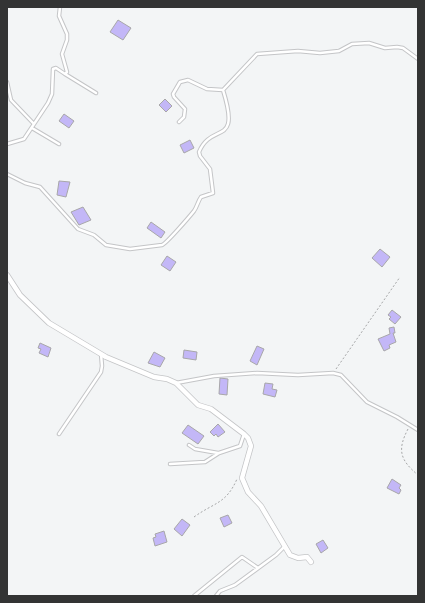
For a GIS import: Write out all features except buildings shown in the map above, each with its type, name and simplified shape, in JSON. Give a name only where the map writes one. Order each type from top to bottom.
[{"type":"street","points":[[7,274],[20,295],[48,323],[101,354],[154,377],[166,379],[176,383],[198,405],[211,409],[244,434],[248,438],[251,446],[242,478],[248,492],[260,506],[290,555],[298,558],[307,557],[311,562]]},
{"type":"lane","points":[[60,7],[59,16],[67,34],[67,40],[62,54],[67,69],[65,74]]},
{"type":"lane","points":[[179,122],[184,117],[185,109],[173,94],[180,82],[188,80],[207,89],[223,90],[231,84],[252,57],[264,52],[298,50],[320,53],[342,51],[352,44],[368,43],[384,48],[397,46],[403,48],[418,59]]},
{"type":"lane","points":[[7,144],[24,139],[51,98],[53,69],[59,69],[96,93]]},
{"type":"lane","points":[[7,82],[11,100],[34,124]]},
{"type":"lane","points":[[7,174],[25,183],[40,188],[78,229],[94,235],[106,245],[130,249],[152,248],[166,244],[194,210],[201,197],[213,193],[210,169],[200,156],[199,152],[209,140],[222,133],[229,126],[230,116],[223,90]]},
{"type":"lane","points":[[32,128],[59,144]]},
{"type":"lane","points":[[59,434],[101,372],[101,354]]},
{"type":"lane","points":[[176,383],[214,376],[257,373],[298,375],[333,373],[341,375],[367,402],[418,430]]},
{"type":"lane","points":[[170,464],[205,462],[219,453],[240,446],[244,434]]},
{"type":"lane","points":[[189,445],[195,449],[219,453]]},
{"type":"lane","points":[[216,596],[220,591],[235,585],[276,556],[285,545]]},
{"type":"lane","points":[[194,596],[242,557],[258,568]]},
{"type":"path","points":[[333,373],[400,277]]},
{"type":"path","points":[[411,425],[401,448],[401,455],[406,463],[418,475]]},
{"type":"path","points":[[194,517],[227,497],[234,490],[238,478]]}]
